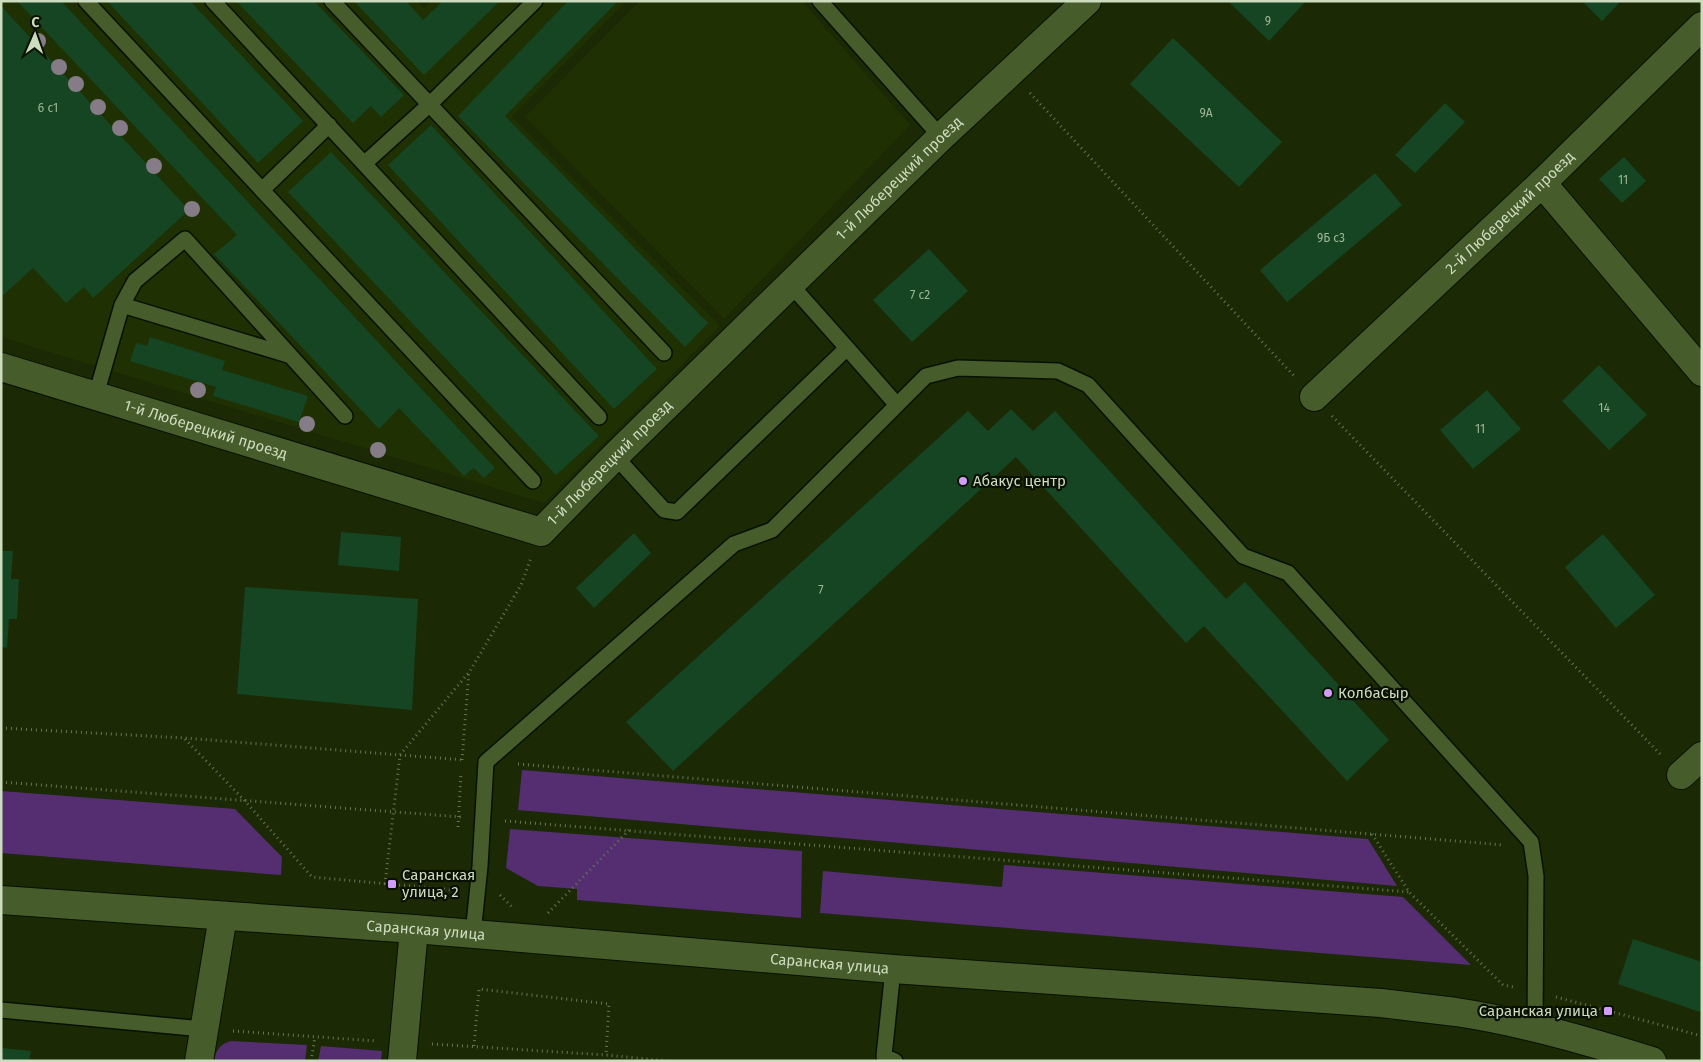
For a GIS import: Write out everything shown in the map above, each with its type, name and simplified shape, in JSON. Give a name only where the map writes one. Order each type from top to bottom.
[{"type":"street","name":"1-й Люберецкий проезд","points":[[1,367],[541,532],[615,456],[941,137],[1087,1]]},
{"type":"street","name":"2-й Люберецкий проезд","points":[[1314,397],[1542,183],[1702,26]]},
{"type":"street","points":[[1542,183],[1702,372]]},
{"type":"street","points":[[1681,775],[1702,756]]},
{"type":"street","name":"Саранская улица","points":[[1,900],[414,929],[893,969],[1380,1003],[1457,1013],[1535,1028],[1612,1048],[1652,1061]]},
{"type":"street","points":[[198,1061],[223,916]]},
{"type":"street","points":[[403,1052],[414,929]]},
{"type":"lane","points":[[86,1],[533,481]]},
{"type":"lane","points":[[213,1],[599,417]]},
{"type":"lane","points":[[332,1],[664,353]]},
{"type":"lane","points":[[365,163],[429,105],[535,1]]},
{"type":"lane","points":[[820,1],[941,137]]},
{"type":"lane","points":[[262,190],[329,125]]},
{"type":"lane","points":[[96,395],[122,305],[135,281],[185,239],[345,416]]},
{"type":"lane","points":[[791,285],[898,405]]},
{"type":"lane","points":[[122,305],[289,355]]},
{"type":"lane","points":[[615,456],[664,510],[676,512],[847,348]]},
{"type":"lane","points":[[473,934],[480,866],[486,762],[734,544],[772,530],[926,376],[958,368],[1058,371],[1088,386],[1243,556],[1288,574],[1531,842],[1536,876],[1535,1028]]},
{"type":"lane","points":[[893,969],[884,1056],[895,1061]]},
{"type":"lane","points":[[1,1010],[203,1029]]},
{"type":"path","points":[[1010,72],[1314,397],[1681,775]]},
{"type":"path","points":[[385,884],[400,755],[470,670],[520,585],[541,532]]},
{"type":"path","points":[[1,728],[185,738],[1531,847]]},
{"type":"path","points":[[185,738],[244,800],[312,877],[456,890],[480,866]]},
{"type":"path","points":[[1,782],[393,811],[1409,892],[1372,834]]},
{"type":"path","points":[[548,914],[629,830]]},
{"type":"path","points":[[474,1046],[479,989],[609,1004],[606,1054]]},
{"type":"path","points":[[203,1029],[315,1037],[403,1052],[474,1046],[606,1054],[668,1061]]},
{"type":"path","points":[[311,1061],[315,1037]]},
{"type":"shaded area","points":[[1,1],[417,1],[424,8],[431,1],[626,1],[512,117],[720,326],[544,503],[1,337]]},
{"type":"shaded area","points":[[640,1],[802,1],[910,125],[724,319],[525,117]]},
{"type":"shaded area","points":[[522,770],[1368,839],[1397,886],[518,810]]},
{"type":"shaded area","points":[[1,791],[235,809],[282,857],[281,875],[1,853]]},
{"type":"shaded area","points":[[510,829],[802,851],[801,918],[577,900],[577,889],[538,886],[506,868]]},
{"type":"shaded area","points":[[1004,865],[1403,897],[1471,965],[820,913],[823,871],[1002,887]]},
{"type":"shaded area","points":[[231,1041],[307,1045],[305,1061],[214,1061],[219,1048]]},
{"type":"shaded area","points":[[321,1046],[382,1051],[381,1061],[318,1061]]},
{"type":"building","points":[[17,1],[61,1],[495,468],[484,478],[474,468],[464,476],[399,408],[379,429],[214,254],[237,235]]},
{"type":"building","points":[[107,1],[190,1],[303,121],[258,163]]},
{"type":"building","points":[[236,1],[314,1],[404,95],[381,117],[371,106],[353,123]]},
{"type":"building","points":[[354,1],[406,1],[423,20],[443,1],[500,1],[424,75]]},
{"type":"building","points":[[568,1],[618,1],[505,116],[708,323],[685,347],[458,116]]},
{"type":"building","points":[[1228,1],[1306,1],[1269,41]]},
{"type":"building","points":[[1582,1],[1621,1],[1602,21]]},
{"type":"building","points":[[1,6],[189,210],[93,298],[84,287],[66,303],[33,268],[1,297]]},
{"type":"building","points":[[1173,38],[1282,142],[1239,187],[1130,84]]},
{"type":"building","points":[[1445,103],[1465,122],[1415,173],[1395,155]]},
{"type":"building","points":[[431,125],[657,369],[614,409],[388,165]]},
{"type":"building","points":[[331,152],[599,436],[556,475],[288,192]]},
{"type":"building","points":[[1624,157],[1646,181],[1622,203],[1599,179]]},
{"type":"building","points":[[1375,173],[1402,205],[1287,302],[1260,270]]},
{"type":"building","points":[[929,249],[968,291],[912,342],[873,300]]},
{"type":"building","points":[[150,337],[225,361],[222,370],[308,396],[299,422],[213,396],[216,387],[130,361],[136,343],[147,346]]},
{"type":"building","points":[[1599,365],[1647,415],[1609,450],[1562,401]]},
{"type":"building","points":[[1487,390],[1521,429],[1473,469],[1440,430]]},
{"type":"building","points":[[1011,409],[1033,431],[1055,411],[1226,599],[1245,582],[1389,740],[1347,781],[1204,626],[1186,643],[1016,457],[673,771],[626,722],[968,411],[988,431]]},
{"type":"building","points":[[341,532],[401,537],[399,571],[338,565]]},
{"type":"building","points":[[634,533],[651,553],[594,608],[576,588]]},
{"type":"building","points":[[1603,534],[1655,595],[1616,628],[1565,567]]},
{"type":"building","points":[[1,551],[13,551],[11,579],[19,579],[17,619],[9,619],[7,648],[1,647]]},
{"type":"building","points":[[245,587],[418,599],[412,710],[237,694]]},
{"type":"building","points":[[1633,939],[1702,962],[1702,1006],[1700,1012],[1618,984]]},
{"type":"building","points":[[1,1048],[31,1051],[29,1061],[1,1061]]},
{"type":"place","name":"Абакус центр","points":[[963,481]]},
{"type":"place","name":"КолбаСыр","points":[[1328,693]]},
{"type":"place","name":"Саранская улица, 2","points":[[392,884]]},
{"type":"place","name":"Саранская улица","points":[[1608,1011]]}]
